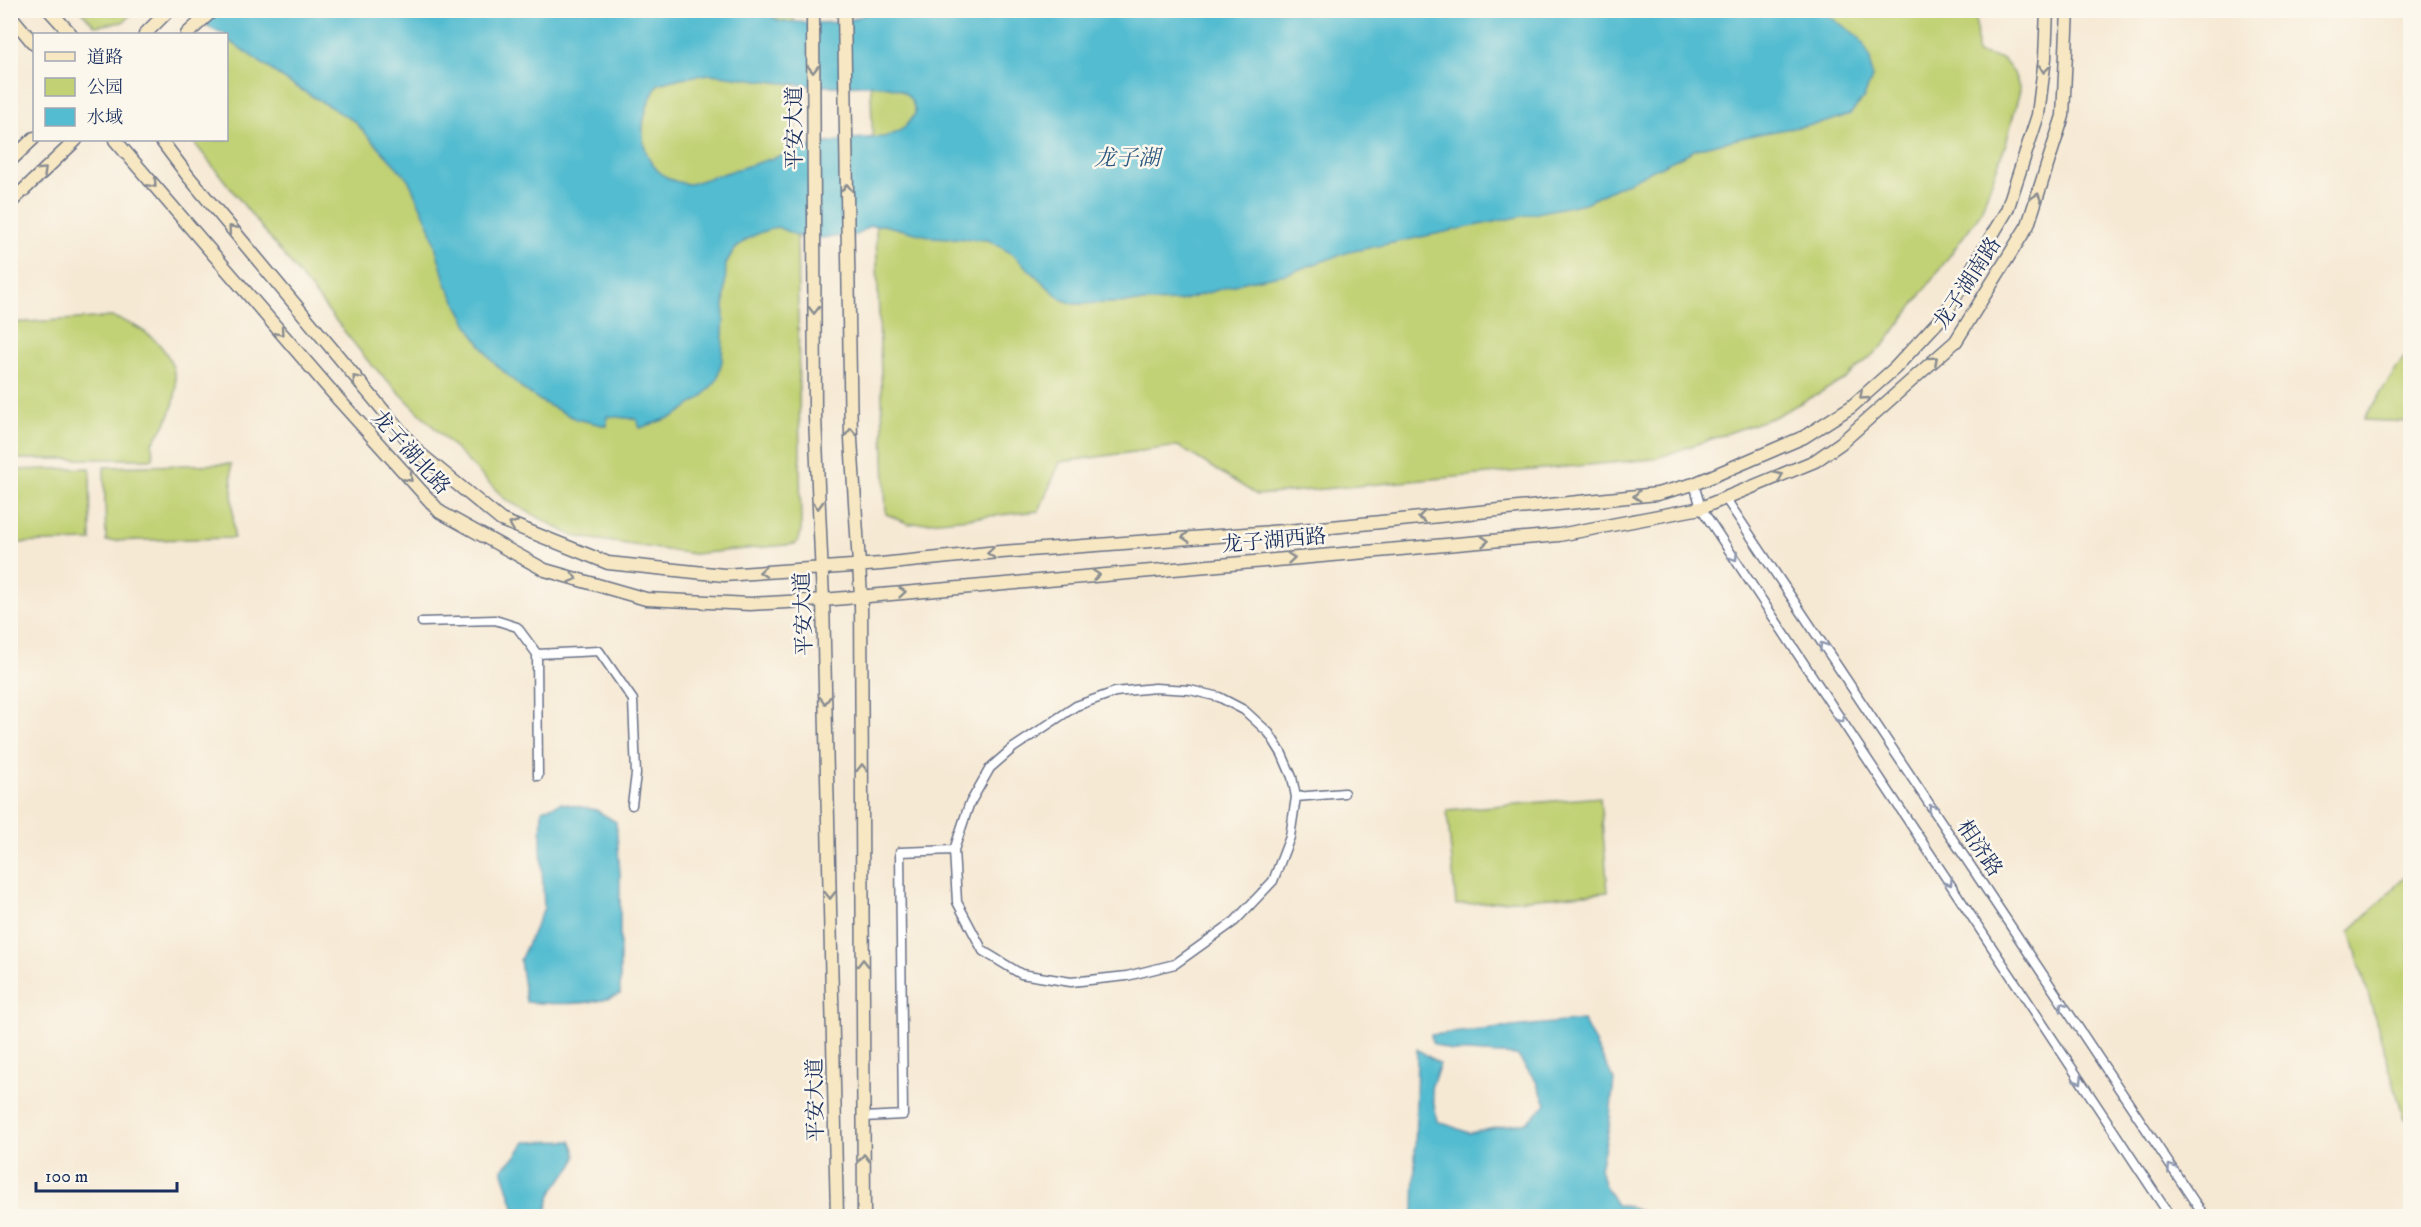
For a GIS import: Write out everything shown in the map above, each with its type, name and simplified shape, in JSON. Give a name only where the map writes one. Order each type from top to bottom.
[{"type":"street","points":[[49,10],[70,33]]},
{"type":"street","points":[[189,33],[213,10]]},
{"type":"street","name":"平安大道","points":[[813,10],[815,417],[823,600],[837,1216]]},
{"type":"street","points":[[844,10],[851,439],[861,596],[864,1216]]},
{"type":"street","name":"龙子湖南路","points":[[1694,484],[1804,437],[1851,406],[1894,368],[1945,314],[2007,210],[2038,115],[2045,58],[2047,10]]},
{"type":"street","name":"龙子湖南路","points":[[1725,499],[1815,461],[1841,443],[1956,341],[2028,225],[2063,116],[2068,10]]},
{"type":"street","points":[[146,33],[168,12]]},
{"type":"street","points":[[10,15],[33,43]]},
{"type":"street","points":[[10,161],[33,139]]},
{"type":"street","points":[[10,203],[75,141]]},
{"type":"street","name":"龙子湖北路","points":[[116,141],[339,400],[440,512],[545,570],[646,599],[750,604],[823,600]]},
{"type":"street","name":"龙子湖北路","points":[[162,141],[188,176],[418,452],[501,520],[608,563],[724,575],[821,567]]},
{"type":"street","points":[[1694,484],[1701,508],[2170,1216]]},
{"type":"street","name":"龙子湖西路","points":[[821,567],[859,566],[988,553],[1312,529],[1657,494],[1694,484]]},
{"type":"street","name":"龙子湖西路","points":[[823,600],[1559,535],[1701,508],[1725,499]]},
{"type":"street","name":"相济路","points":[[1725,499],[2204,1216]]},
{"type":"street","points":[[422,622],[495,620],[517,627],[537,654],[538,776]]},
{"type":"street","points":[[537,654],[600,651],[633,700],[636,774],[632,805]]},
{"type":"street","points":[[1155,688],[1190,690],[1219,697],[1244,710],[1269,733],[1278,747],[1293,777],[1296,797],[1290,837],[1273,881],[1235,921],[1175,964],[1127,976],[1071,982],[1021,974],[983,951],[957,902],[954,850],[969,805],[990,768],[1013,748],[1076,706],[1115,692],[1155,688]]},
{"type":"street","points":[[1296,797],[1344,793]]},
{"type":"street","points":[[864,1117],[903,1115],[900,852],[954,850]]},
{"type":"green space","points":[[81,11],[135,11],[123,22],[95,26]]},
{"type":"green space","points":[[253,11],[794,11],[801,533],[796,544],[694,554],[573,536],[506,500],[368,361],[193,141],[228,141],[227,33]]},
{"type":"green space","points":[[868,11],[1976,11],[1977,53],[2003,59],[2014,73],[2020,90],[2007,140],[1980,214],[1885,344],[1844,380],[1774,417],[1654,459],[1257,495],[1178,446],[1060,462],[1039,511],[909,524],[886,514]]},
{"type":"green space","points":[[112,317],[152,337],[165,351],[173,367],[176,385],[173,404],[166,423],[152,443],[153,459],[11,459],[11,323]]},
{"type":"green space","points":[[2410,348],[2410,422],[2363,420]]},
{"type":"green space","points":[[231,464],[234,538],[106,541],[104,467]]},
{"type":"green space","points":[[90,468],[91,541],[11,543],[11,470]]},
{"type":"green space","points":[[1600,797],[1608,892],[1456,905],[1447,810]]},
{"type":"green space","points":[[2410,872],[2410,1117],[2404,1119],[2350,931]]},
{"type":"water","name":"龙子湖","points":[[762,10],[779,21],[814,23],[845,22],[877,10],[1820,10],[1859,37],[1870,57],[1872,78],[1863,99],[1850,114],[1827,122],[1758,134],[1699,148],[1585,203],[1349,252],[1286,274],[1248,281],[1180,301],[1074,304],[1061,299],[1011,253],[988,240],[932,237],[883,225],[869,226],[857,235],[805,239],[777,227],[761,232],[740,244],[726,264],[722,361],[717,380],[702,397],[675,416],[640,428],[636,419],[607,416],[607,426],[576,419],[524,390],[492,361],[472,332],[446,284],[430,227],[408,179],[354,121],[290,83],[228,40],[228,33],[212,29],[192,11]],"holes":[[[710,74],[813,86],[866,85],[901,90],[912,102],[915,114],[905,127],[884,137],[850,139],[812,146],[690,184],[665,176],[656,169],[645,148],[643,123],[647,107],[658,84]]]},
{"type":"water","points":[[561,803],[596,810],[616,822],[620,874],[620,994],[599,1001],[561,1004],[526,1002],[520,960],[544,908],[542,810]]},
{"type":"water","points":[[1583,1020],[1614,1080],[1609,1127],[1600,1168],[1604,1184],[1617,1205],[1628,1206],[1652,1216],[1414,1216],[1417,1049],[1440,1064],[1431,1088],[1437,1121],[1469,1133],[1527,1122],[1546,1104],[1536,1081],[1517,1055],[1451,1051],[1432,1043],[1431,1035]]},
{"type":"water","points":[[571,1141],[575,1149],[575,1162],[552,1192],[545,1216],[517,1216],[502,1169],[516,1156],[525,1142]]}]
